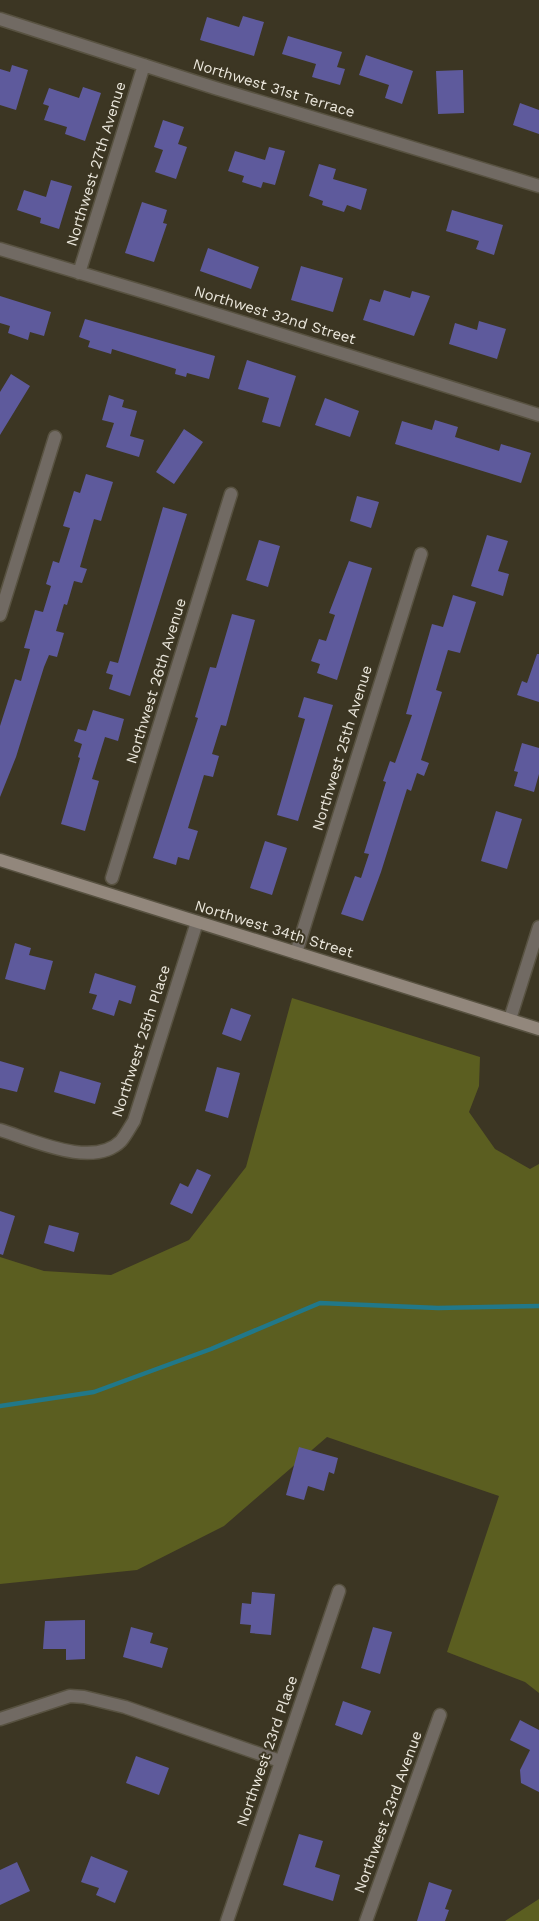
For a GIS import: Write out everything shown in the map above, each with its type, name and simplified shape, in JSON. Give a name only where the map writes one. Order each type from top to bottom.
[{"type":"main road","name":"Northwest 34th Street","points":[[0,860],[539,1029]]},
{"type":"street","name":"Northwest 31st Terrace","points":[[0,19],[539,186]]},
{"type":"street","name":"Northwest 27th Avenue","points":[[79,273],[144,65]]},
{"type":"street","name":"Northwest 32nd Street","points":[[0,249],[539,415]]},
{"type":"street","points":[[0,615],[54,437]]},
{"type":"street","name":"Northwest 26th Avenue","points":[[112,878],[231,494]]},
{"type":"street","name":"Northwest 25th Avenue","points":[[296,953],[421,554]]},
{"type":"street","name":"Northwest 25th Place","points":[[0,1130],[76,1154],[96,1154],[120,1142],[134,1121],[197,922]]},
{"type":"street","points":[[510,1020],[539,927]]},
{"type":"street","name":"Northwest 23rd Place","points":[[227,1921],[339,1592]]},
{"type":"street","points":[[0,1719],[70,1696],[84,1697],[125,1707],[280,1761]]},
{"type":"street","name":"Northwest 23rd Avenue","points":[[366,1921],[440,1715]]},
{"type":"shaded area","points":[[292,998],[480,1057],[479,1086],[469,1112],[495,1149],[530,1169],[539,1164],[539,1693],[525,1682],[447,1652],[499,1496],[327,1437],[224,1526],[137,1570],[0,1584],[0,1257],[44,1271],[111,1275],[189,1240],[246,1167]]},
{"type":"shaded area","points":[[539,1899],[539,1921],[505,1921]]},
{"type":"building","points":[[243,16],[264,22],[254,56],[200,40],[207,17],[239,27]]},
{"type":"building","points":[[288,36],[342,52],[337,67],[345,69],[340,85],[312,77],[316,64],[282,54]]},
{"type":"building","points":[[366,55],[413,71],[402,104],[385,98],[389,85],[359,75]]},
{"type":"building","points":[[12,65],[28,70],[16,110],[0,105],[0,69],[10,72]]},
{"type":"building","points":[[463,70],[464,113],[438,114],[436,71]]},
{"type":"building","points":[[83,87],[101,93],[85,141],[65,134],[67,127],[44,120],[49,106],[43,104],[49,88],[79,98]]},
{"type":"building","points":[[520,103],[539,110],[539,134],[513,125]]},
{"type":"building","points":[[163,120],[184,127],[178,144],[187,147],[176,179],[155,172],[163,150],[154,147]]},
{"type":"building","points":[[269,147],[285,151],[275,185],[263,182],[261,188],[242,182],[244,176],[228,171],[235,151],[265,160]]},
{"type":"building","points":[[319,164],[336,169],[333,179],[367,189],[361,210],[347,205],[344,212],[322,205],[323,201],[309,196]]},
{"type":"building","points":[[51,180],[72,186],[59,229],[40,223],[41,218],[17,210],[24,190],[46,197]]},
{"type":"building","points":[[142,202],[167,210],[163,223],[167,224],[154,262],[125,253]]},
{"type":"building","points":[[452,210],[503,225],[494,255],[476,249],[479,241],[446,231]]},
{"type":"building","points":[[208,248],[259,267],[251,289],[200,271]]},
{"type":"building","points":[[301,266],[343,278],[333,312],[291,300]]},
{"type":"building","points":[[384,290],[410,298],[412,291],[430,296],[414,336],[363,320],[370,299],[380,302]]},
{"type":"building","points":[[0,296],[51,312],[44,336],[30,332],[28,340],[8,333],[10,326],[0,323]]},
{"type":"building","points":[[85,319],[215,356],[209,379],[187,373],[186,377],[175,374],[176,369],[112,349],[111,354],[88,347],[90,341],[79,337]]},
{"type":"building","points":[[479,321],[506,329],[497,359],[449,344],[455,323],[477,330]]},
{"type":"building","points":[[247,360],[296,376],[280,427],[262,422],[269,398],[238,389]]},
{"type":"building","points":[[11,374],[30,386],[0,435],[0,392]]},
{"type":"building","points":[[109,395],[124,400],[122,407],[137,411],[130,436],[144,440],[139,457],[106,447],[114,423],[102,420]]},
{"type":"building","points":[[325,398],[359,411],[350,437],[315,425]]},
{"type":"building","points":[[435,420],[458,427],[455,437],[499,451],[501,444],[531,453],[521,483],[395,444],[402,421],[432,430]]},
{"type":"building","points":[[184,429],[203,442],[174,484],[156,472]]},
{"type":"building","points":[[86,474],[113,482],[101,521],[94,519],[80,567],[87,569],[82,583],[74,581],[67,605],[64,604],[56,631],[64,633],[57,657],[49,655],[44,667],[16,757],[0,797],[0,726],[15,679],[21,681],[30,649],[24,648],[35,610],[43,612],[51,586],[46,584],[53,561],[59,563],[70,528],[63,526],[74,491],[80,493]]},
{"type":"building","points":[[357,496],[379,502],[371,528],[350,521]]},
{"type":"building","points":[[163,507],[187,514],[130,696],[109,689],[113,675],[106,673],[110,661],[118,663]]},
{"type":"building","points":[[487,535],[508,541],[498,571],[509,574],[503,596],[471,586]]},
{"type":"building","points":[[259,540],[280,546],[268,587],[246,580]]},
{"type":"building","points":[[349,561],[372,568],[337,680],[317,673],[320,664],[311,661],[319,639],[326,641],[335,615],[329,613]]},
{"type":"building","points":[[453,595],[476,602],[460,653],[448,650],[436,690],[442,692],[421,760],[429,763],[424,776],[417,773],[411,791],[407,789],[381,872],[363,921],[341,914],[355,876],[361,878],[369,854],[364,853],[386,782],[383,781],[390,761],[395,763],[412,715],[406,714],[432,624],[443,627]]},
{"type":"building","points":[[232,614],[255,620],[226,726],[221,725],[212,754],[219,756],[213,777],[204,775],[188,828],[198,831],[189,860],[178,857],[176,865],[153,858],[198,718],[195,717],[210,667],[216,668]]},
{"type":"building","points":[[537,654],[539,654],[539,702],[517,695],[522,681],[527,683]]},
{"type":"building","points":[[304,697],[333,705],[298,821],[277,815],[305,719],[298,717]]},
{"type":"building","points":[[93,710],[124,719],[118,741],[105,737],[92,779],[99,781],[85,831],[61,824],[80,758],[78,757],[82,744],[74,741],[78,729],[86,731]]},
{"type":"building","points":[[522,743],[539,748],[539,774],[534,792],[514,786],[518,772],[514,771]]},
{"type":"building","points":[[496,811],[522,819],[507,869],[481,861]]},
{"type":"building","points":[[265,841],[287,848],[272,895],[250,888]]},
{"type":"building","points":[[15,943],[31,948],[29,955],[53,961],[45,990],[5,979]]},
{"type":"building","points":[[95,973],[136,986],[131,1004],[119,1000],[114,1016],[92,1009],[97,995],[89,993]]},
{"type":"building","points":[[231,1008],[251,1015],[241,1041],[222,1034]]},
{"type":"building","points":[[0,1061],[24,1068],[17,1092],[0,1088]]},
{"type":"building","points":[[217,1067],[240,1073],[228,1118],[205,1111]]},
{"type":"building","points":[[60,1071],[101,1083],[95,1104],[54,1092]]},
{"type":"building","points":[[197,1169],[211,1175],[192,1214],[170,1204],[180,1183],[188,1187]]},
{"type":"building","points":[[0,1211],[15,1216],[3,1255],[0,1254]]},
{"type":"building","points":[[49,1225],[79,1233],[74,1252],[44,1243]]},
{"type":"building","points":[[299,1447],[338,1458],[334,1474],[329,1472],[324,1491],[308,1486],[304,1500],[286,1495]]},
{"type":"building","points":[[252,1592],[275,1594],[271,1635],[250,1633],[251,1625],[240,1624],[242,1603],[251,1604]]},
{"type":"building","points":[[85,1620],[85,1659],[66,1660],[66,1649],[43,1649],[45,1621]]},
{"type":"building","points":[[131,1627],[153,1633],[150,1643],[168,1648],[162,1668],[123,1657]]},
{"type":"building","points":[[373,1627],[392,1632],[380,1674],[361,1668]]},
{"type":"building","points":[[343,1701],[371,1711],[362,1735],[335,1725]]},
{"type":"building","points":[[520,1720],[539,1730],[539,1792],[521,1783],[520,1770],[530,1750],[510,1740]]},
{"type":"building","points":[[136,1756],[169,1768],[159,1795],[126,1783]]},
{"type":"building","points":[[299,1834],[323,1841],[315,1867],[340,1875],[333,1901],[283,1885]]},
{"type":"building","points":[[91,1856],[128,1871],[115,1903],[96,1895],[99,1888],[81,1882]]},
{"type":"building","points":[[17,1862],[30,1891],[0,1905],[0,1870]]},
{"type":"building","points":[[429,1882],[452,1890],[445,1909],[449,1910],[445,1921],[417,1921]]},
{"type":"waterway","points":[[0,1406],[94,1392],[211,1349],[320,1303],[438,1308],[539,1306]]}]
